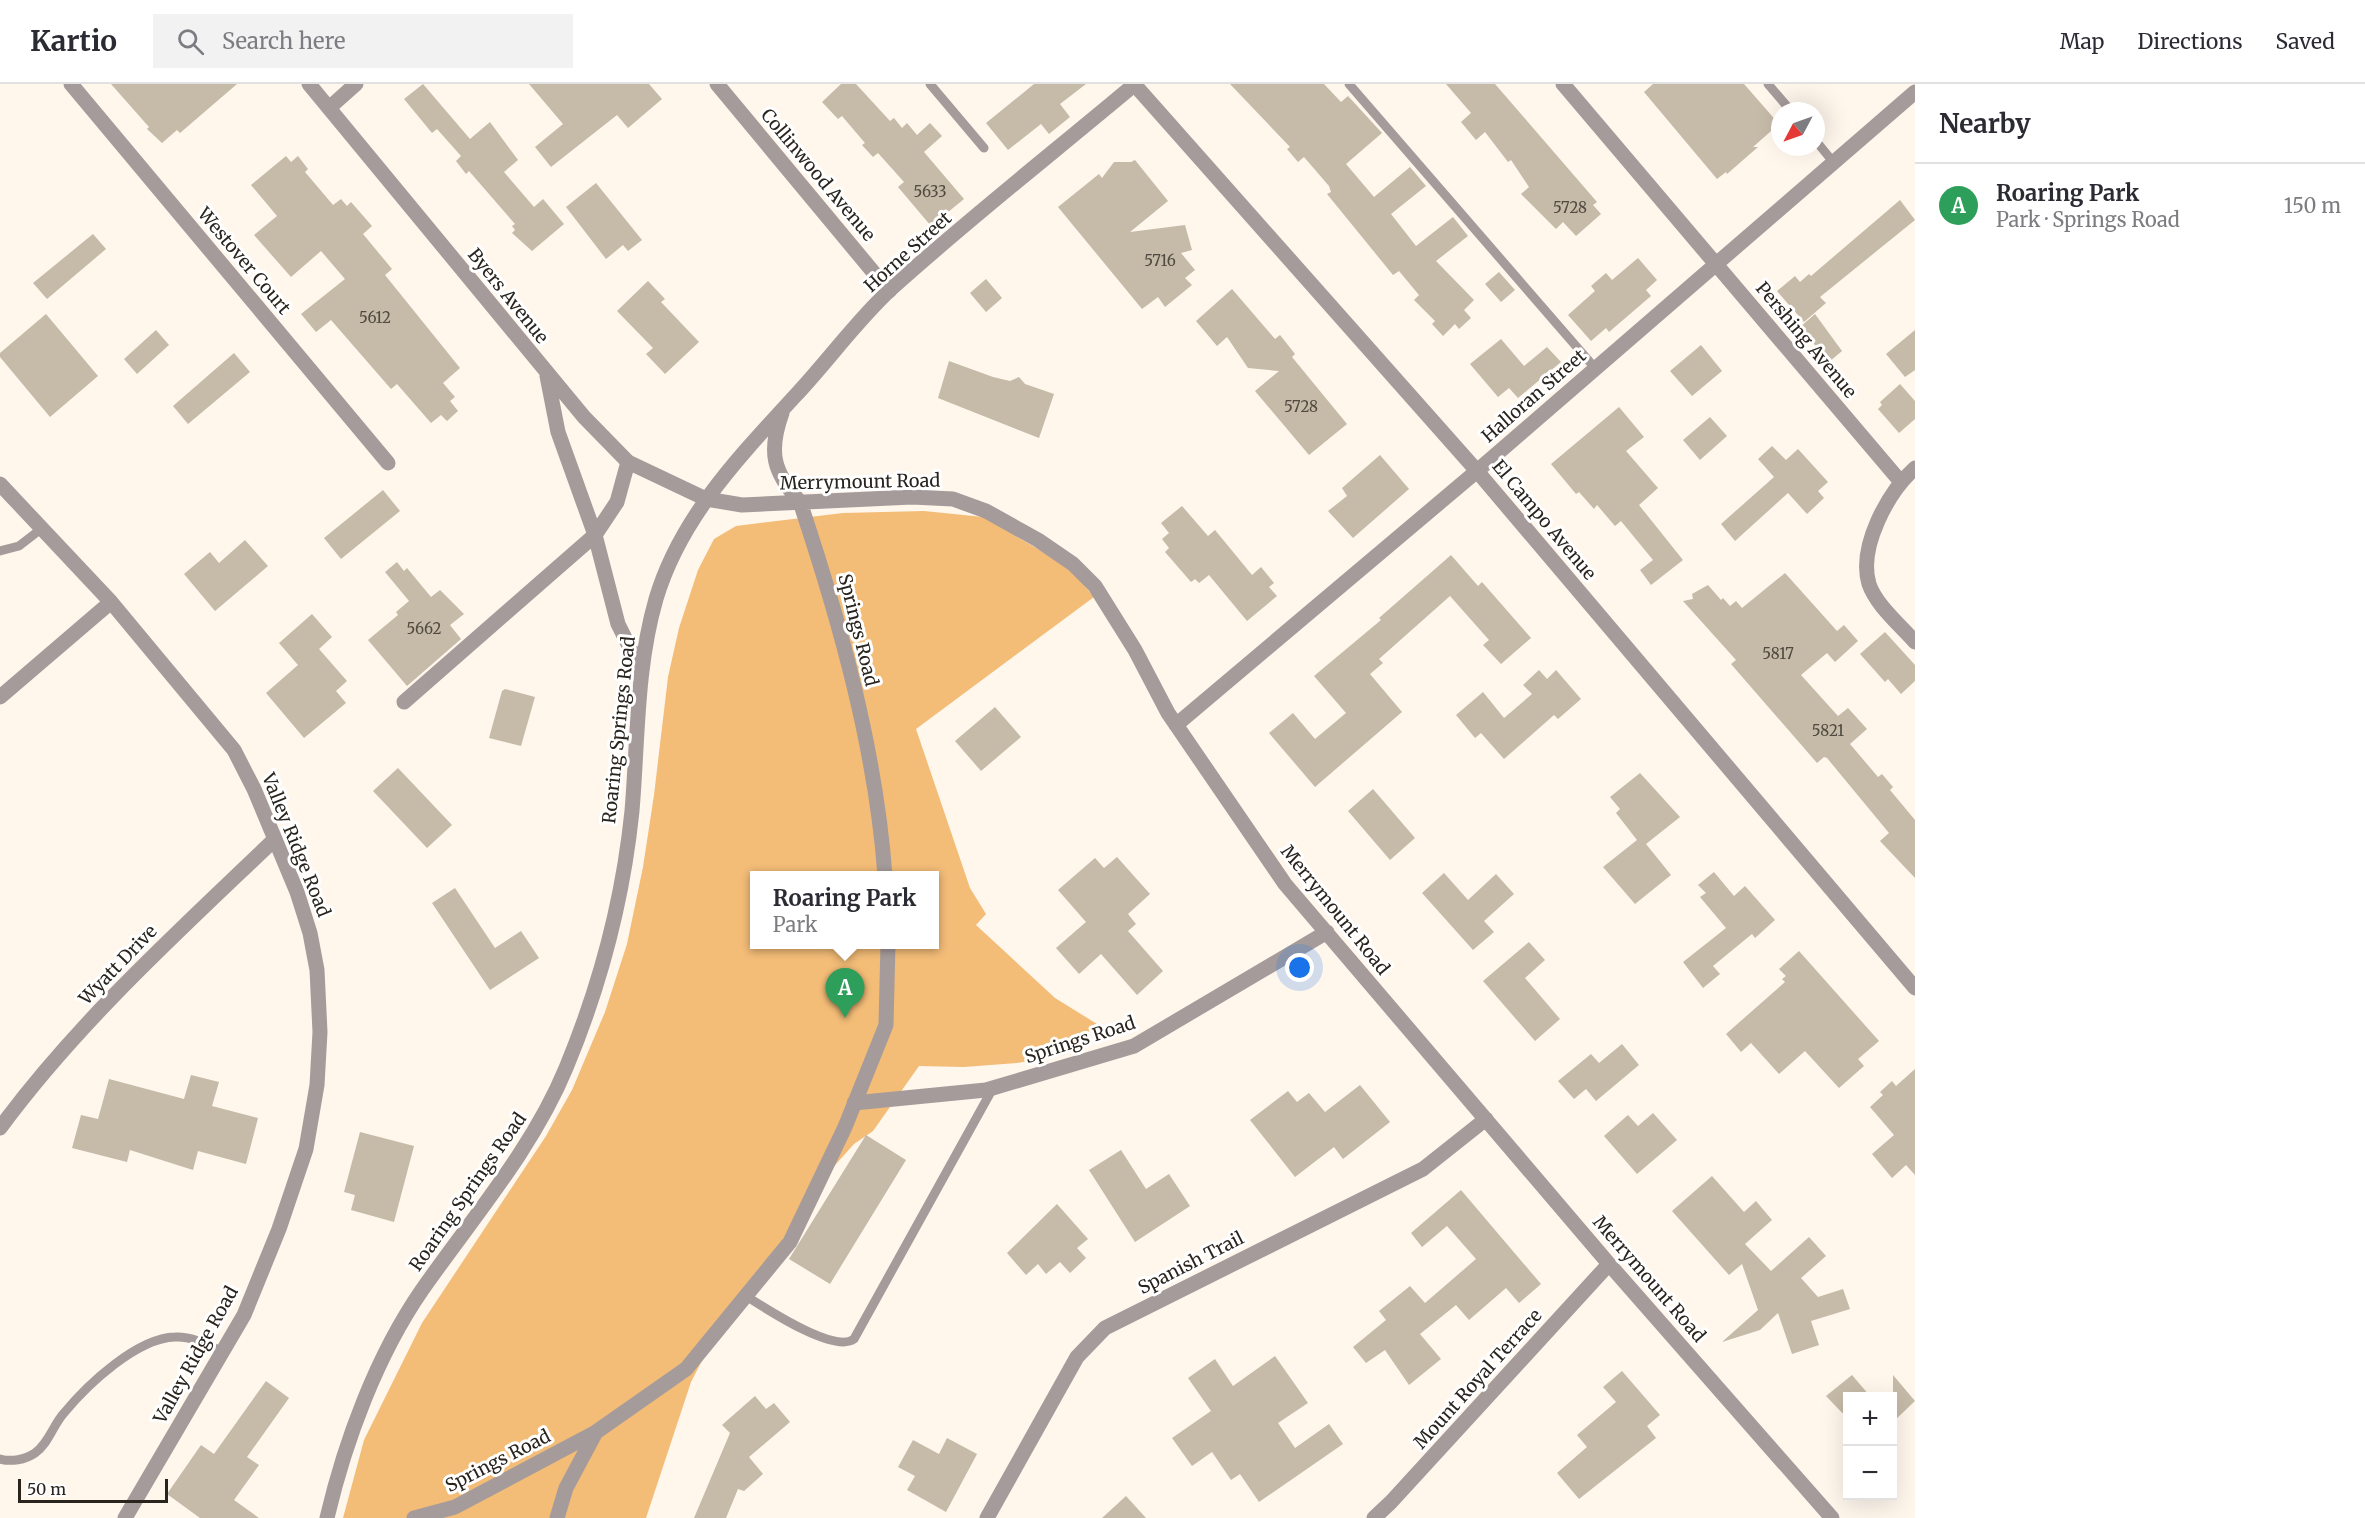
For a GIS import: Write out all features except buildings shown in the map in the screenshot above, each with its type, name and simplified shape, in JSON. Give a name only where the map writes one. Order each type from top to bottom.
[{"type":"street","name":"Westover Court","points":[[71,84],[388,463]]},
{"type":"street","name":"Byers Avenue","points":[[309,84],[584,417],[628,462],[706,499]]},
{"type":"street","points":[[329,108],[356,84]]},
{"type":"street","name":"Collinwood Avenue","points":[[717,84],[889,291]]},
{"type":"street","name":"Horne Street","points":[[706,499],[740,456],[889,291],[1134,84]]},
{"type":"street","name":"El Campo Avenue","points":[[1134,84],[1477,471],[1915,988]]},
{"type":"street","name":"Pershing Avenue","points":[[1563,84],[1900,481]]},
{"type":"street","name":"Halloran Street","points":[[1176,725],[1477,471],[1915,92]]},
{"type":"street","points":[[547,373],[558,432],[595,535],[618,624],[641,670]]},
{"type":"street","name":"Springs Road","points":[[784,408],[777,428],[773,454],[778,471],[800,502],[830,591],[852,678],[868,758],[884,871]]},
{"type":"street","points":[[404,702],[595,535],[617,501],[628,462]]},
{"type":"street","points":[[1915,468],[1900,481],[1866,550],[1869,584],[1883,605],[1915,642]]},
{"type":"street","name":"Valley Ridge Road","points":[[0,484],[111,602],[234,750],[275,839],[310,933],[317,970],[320,1032],[316,1085],[306,1149],[279,1229],[244,1315],[125,1518]]},
{"type":"street","name":"Merrymount Road","points":[[706,499],[742,505],[912,497],[953,499],[986,511],[1038,540],[1073,564],[1095,586],[1135,650],[1176,725],[1285,884],[1610,1264],[1832,1518]]},
{"type":"street","name":"Roaring Springs Road","points":[[327,1518],[345,1449],[387,1352],[420,1293],[539,1127],[566,1069],[584,1022],[608,949],[617,905],[631,815],[641,670],[657,596],[674,551],[706,499]]},
{"type":"street","points":[[0,697],[111,602]]},
{"type":"street","name":"Wyatt Drive","points":[[0,1128],[27,1091],[125,983],[275,839]]},
{"type":"street","name":"Springs Road","points":[[854,1103],[993,1088],[1134,1047],[1327,932]]},
{"type":"street","name":"Springs Road","points":[[414,1518],[455,1507],[596,1432],[686,1369],[790,1242],[854,1103],[886,1025],[888,949]]},
{"type":"street","name":"Spanish Trail","points":[[987,1518],[1077,1357],[1105,1328],[1423,1169],[1486,1119]]},
{"type":"street","name":"Mount Royal Terrace","points":[[1374,1518],[1470,1418],[1610,1264]]},
{"type":"street","name":"Springs Road","points":[[557,1518],[566,1488],[596,1432]]},
{"type":"lane","points":[[930,84],[984,148]]},
{"type":"lane","points":[[1348,84],[1596,368]]},
{"type":"lane","points":[[1768,84],[1783,102]]},
{"type":"lane","points":[[1825,152],[1834,163]]},
{"type":"lane","points":[[0,551],[19,546],[40,529]]},
{"type":"lane","points":[[746,1296],[791,1324],[838,1343],[854,1339],[993,1088]]},
{"type":"lane","points":[[0,1459],[10,1462],[33,1455],[44,1444],[62,1415],[93,1381],[153,1340],[177,1336],[199,1340],[223,1352]]},
{"type":"shaded area","points":[[924,511],[983,517],[1069,567],[1094,597],[916,729],[970,888],[986,914],[976,925],[1055,998],[1097,1024],[1064,1055],[1017,1063],[964,1067],[919,1066],[873,1131],[854,1144],[828,1173],[707,1351],[691,1382],[646,1518],[343,1518],[364,1440],[422,1323],[546,1136],[572,1090],[605,1012],[627,944],[643,867],[668,677],[679,628],[698,570],[714,539],[736,526],[843,513]]},
{"type":"place","name":"Roaring Park","points":[[845,1018]]}]
